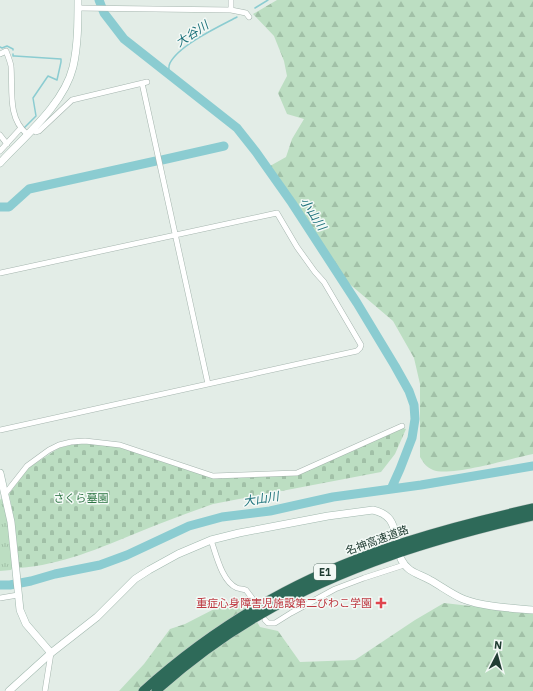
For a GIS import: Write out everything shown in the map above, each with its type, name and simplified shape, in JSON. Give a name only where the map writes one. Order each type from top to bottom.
[{"type":"highway","name":"名神高速道路","points":[[143,691],[167,670],[220,630],[272,598],[318,576],[358,558],[416,538],[533,508]]},
{"type":"highway","name":"名神高速道路","points":[[156,691],[198,657],[238,629],[282,603],[327,581],[361,566],[426,544],[533,516]]},
{"type":"street","points":[[0,163],[53,106],[68,81],[76,52],[78,0]]},
{"type":"street","points":[[231,0],[231,10]]},
{"type":"street","points":[[78,8],[231,10],[246,13],[249,17]]},
{"type":"street","points":[[0,54],[6,51],[10,62],[12,104],[20,129],[27,134]]},
{"type":"street","points":[[32,129],[36,132],[39,131],[72,100],[144,83],[175,235],[208,384]]},
{"type":"street","points":[[0,151],[20,129]]},
{"type":"street","points":[[0,135],[7,144]]},
{"type":"street","points":[[0,273],[277,212],[298,247],[324,282],[361,344],[357,351],[0,430]]},
{"type":"street","points":[[5,494],[27,466],[49,450],[59,445],[71,442],[85,441],[120,445],[213,476],[297,473],[402,426]]},
{"type":"street","points":[[0,473],[11,522],[20,610],[26,624],[51,653],[45,691]]},
{"type":"street","points":[[9,691],[51,653],[97,617],[123,590],[148,570],[178,554],[211,540],[264,528],[373,510],[379,512],[390,520],[393,524],[396,538]]},
{"type":"street","points":[[211,540],[219,566],[224,575],[234,586],[246,590],[252,598]]},
{"type":"street","points":[[265,620],[268,623],[275,623],[335,589],[403,562],[409,570],[463,599],[476,603],[533,610]]},
{"type":"street","points":[[0,598],[18,595]]},
{"type":"green space","points":[[277,0],[533,0],[533,454],[453,471],[433,470],[425,465],[420,457],[420,384],[414,358],[393,321],[346,281],[270,166],[286,157],[292,139],[304,119],[287,114],[278,93],[287,76],[284,61],[274,36],[253,14]]},
{"type":"green space","name":"さくら墓園","points":[[403,428],[406,429],[395,454],[381,472],[213,504],[65,560],[19,568],[14,519],[9,494],[28,468],[59,448],[83,443],[119,447],[214,478],[297,475]]},
{"type":"green space","points":[[2,498],[9,523],[13,567],[11,570],[0,571],[0,500]]},
{"type":"green space","points":[[243,597],[260,627],[278,631],[300,662],[355,660],[415,620],[444,603],[533,613],[533,691],[119,691],[144,664],[170,629],[185,624],[222,605]]},
{"type":"waterway","name":"小山川","points":[[99,0],[104,13],[124,39],[237,128],[292,203],[357,303],[395,366],[409,391],[414,405],[415,419],[412,438],[391,489]]},
{"type":"waterway","name":"大谷川","points":[[255,8],[268,0]]},
{"type":"waterway","name":"大谷川","points":[[169,75],[169,64],[182,49],[200,37],[237,17]]},
{"type":"waterway","points":[[0,47],[2,48],[7,46],[13,50]]},
{"type":"waterway","points":[[13,54],[13,56],[61,59],[57,80],[48,76],[33,98],[36,116],[23,129]]},
{"type":"waterway","points":[[162,160],[224,146]]},
{"type":"waterway","points":[[0,207],[9,207],[29,189],[156,161]]},
{"type":"waterway","name":"大山川","points":[[0,585],[10,585],[31,581],[55,574],[100,565],[127,555],[189,526],[222,517],[270,511],[333,497],[421,485],[533,466]]},
{"type":"place","name":"重症心身障害児施設第二びわこ学園","points":[[381,603]]}]
